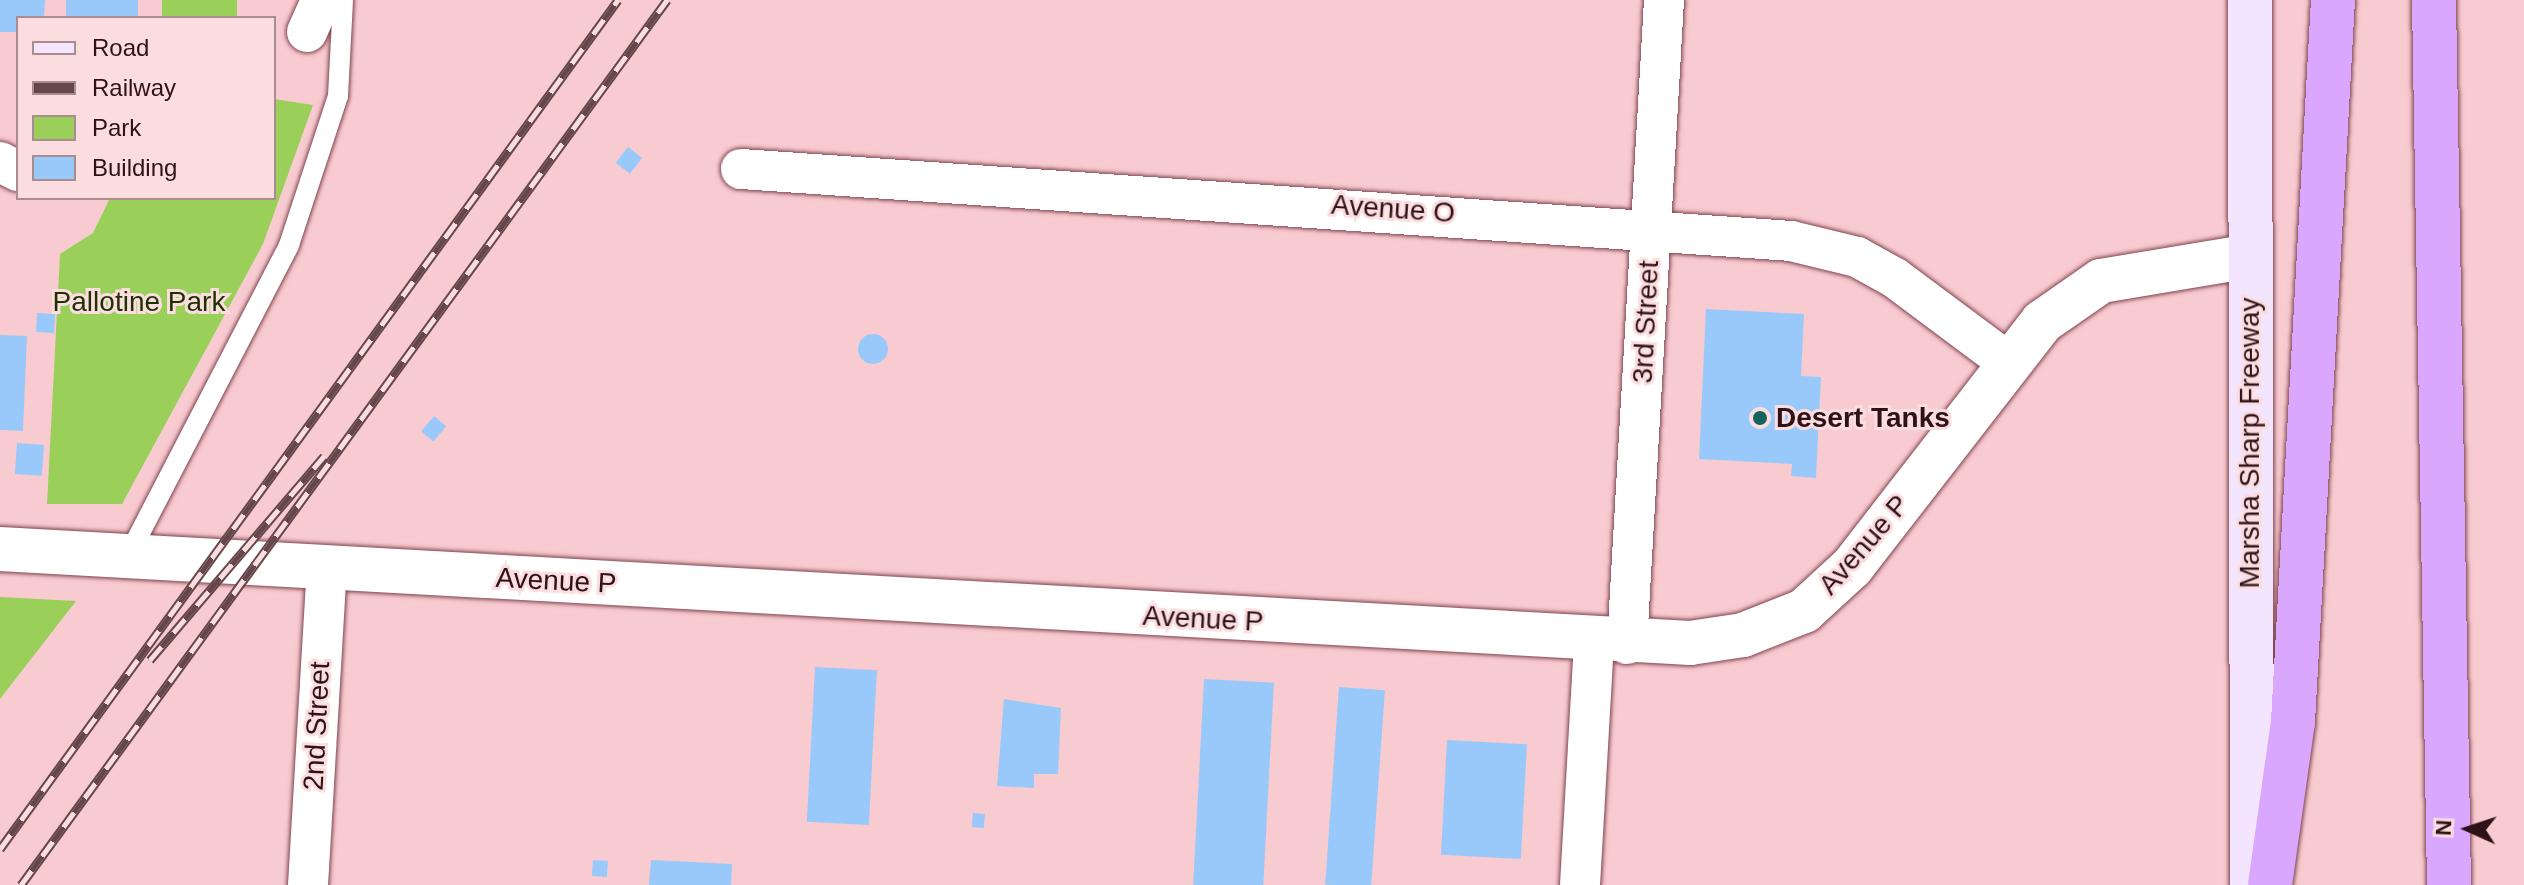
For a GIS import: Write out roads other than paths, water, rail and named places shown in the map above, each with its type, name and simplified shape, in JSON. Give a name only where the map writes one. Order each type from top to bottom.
[{"type":"highway","points":[[2270,885],[2293,722],[2333,0]]},
{"type":"highway","points":[[2434,0],[2449,885]]},
{"type":"main road","name":"Marsha Sharp Freeway","points":[[2250,0],[2252,885]]},
{"type":"street","name":"3rd Street","points":[[1580,885],[1610,643],[1652,227],[1664,0]]},
{"type":"street","name":"Avenue O","points":[[741,169],[1652,227],[1791,241],[1857,257],[2009,363]]},
{"type":"street","name":"Avenue P","points":[[0,549],[1610,643],[1743,635],[1804,611],[1852,567],[2042,322],[2101,281],[2250,256]]},
{"type":"street","name":"2nd Street","points":[[308,885],[327,567]]},
{"type":"lane","points":[[128,556],[289,245],[338,96],[343,0]]},
{"type":"railway","points":[[0,849],[618,0]]},
{"type":"railway","points":[[21,885],[667,0]]},
{"type":"railway","points":[[150,660],[324,456]]},
{"type":"place","name":"Desert Tanks","points":[[1760,418]]},
{"type":"park label","name":"Pallotine Park","points":[[139,302]]}]
